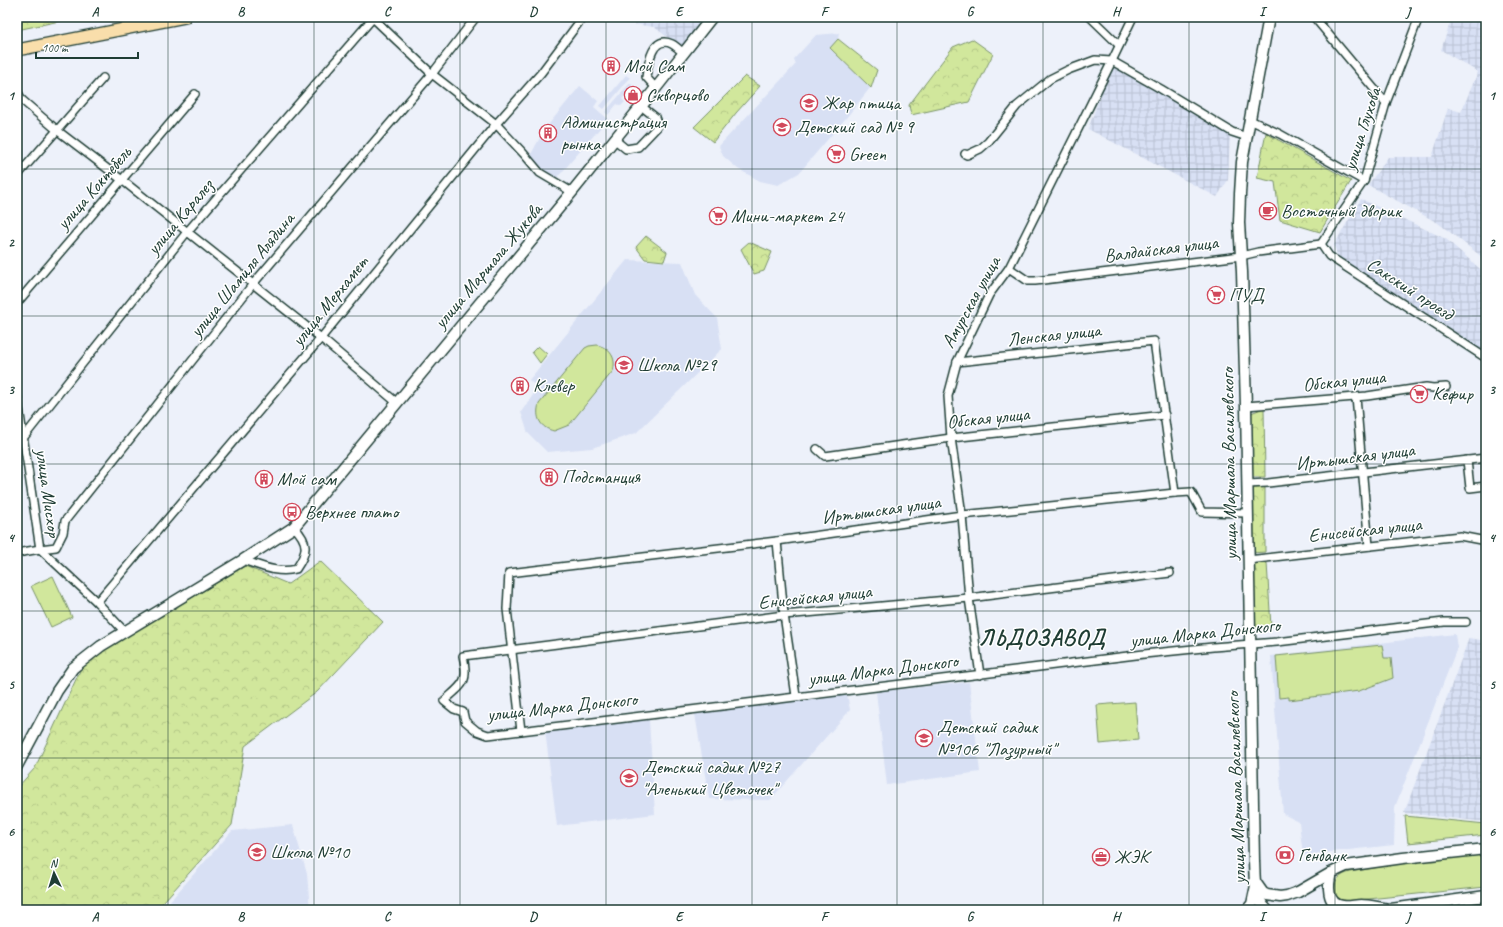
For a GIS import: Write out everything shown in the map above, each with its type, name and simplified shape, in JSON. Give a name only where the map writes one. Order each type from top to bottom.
[{"type":"main road","points":[[17,50],[185,17]]},
{"type":"street","name":"улица Шамиля Алядина","points":[[40,548],[56,547],[63,533],[65,521],[253,284],[432,74],[476,17]]},
{"type":"street","name":"улица Мерхамет","points":[[97,602],[321,338],[496,124],[541,73],[583,17]]},
{"type":"street","name":"улица Маршала Жукова","points":[[17,766],[57,691],[73,668],[101,646],[291,530],[572,192],[684,54],[712,17]]},
{"type":"street","points":[[1090,17],[1119,45]]},
{"type":"street","name":"Амурская улица","points":[[980,675],[969,598],[962,515],[951,438],[948,396],[957,362],[989,295],[1009,268],[1133,17]]},
{"type":"street","name":"улица Маршала Василевского","points":[[1267,910],[1258,899],[1255,882],[1251,758],[1246,406],[1239,223],[1242,162],[1269,17]]},
{"type":"street","points":[[1314,17],[1386,103]]},
{"type":"street","name":"улица Глухова","points":[[1321,244],[1364,181],[1386,103],[1419,17]]},
{"type":"street","points":[[373,18],[432,74],[496,124],[540,173],[572,192]]},
{"type":"street","name":"улица Каралез","points":[[20,438],[187,232],[373,18]]},
{"type":"street","points":[[656,88],[646,77],[648,63],[652,52],[657,45],[665,42],[671,44],[684,54]]},
{"type":"street","points":[[965,154],[967,155],[980,149],[988,142],[1017,106],[1050,79],[1082,64],[1095,60],[1112,61],[1232,132],[1247,137]]},
{"type":"street","points":[[17,176],[103,78]]},
{"type":"street","points":[[17,91],[22,100],[58,131],[321,338],[396,402]]},
{"type":"street","name":"улица Коктебель","points":[[17,303],[195,94]]},
{"type":"street","points":[[614,139],[626,149],[638,148],[658,126],[655,117],[641,106]]},
{"type":"street","points":[[1250,120],[1280,134],[1364,181]]},
{"type":"street","name":"Валдайская улица","points":[[1009,268],[1028,281],[1035,281],[1241,256],[1258,252],[1321,244]]},
{"type":"street","name":"Сакский проезд","points":[[1321,244],[1329,256],[1486,358]]},
{"type":"street","name":"Ленская улица","points":[[957,362],[1154,341],[1165,415]]},
{"type":"street","name":"Обская улица","points":[[1246,406],[1356,397],[1426,387],[1446,387]]},
{"type":"street","name":"улица Мисхор","points":[[17,395],[20,438],[40,548],[97,602],[125,632]]},
{"type":"street","points":[[1356,397],[1369,546]]},
{"type":"street","points":[[1165,415],[1175,493]]},
{"type":"street","name":"Обская улица","points":[[817,449],[825,456],[951,438],[1165,415]]},
{"type":"street","name":"Иртышская улица","points":[[1247,484],[1363,473],[1486,458]]},
{"type":"street","points":[[1467,460],[1470,488],[1486,486]]},
{"type":"street","name":"Иртышская улица","points":[[511,651],[507,609],[509,573],[777,540],[962,515],[1175,493],[1191,492],[1202,512],[1247,513]]},
{"type":"street","points":[[243,560],[274,570],[286,572],[296,569],[303,560],[306,548],[303,536],[291,530]]},
{"type":"street","name":"Енисейская улица","points":[[1248,560],[1460,536],[1486,541]]},
{"type":"street","points":[[777,540],[784,615],[796,696]]},
{"type":"street","points":[[17,553],[40,548]]},
{"type":"street","name":"Енисейская улица","points":[[463,656],[784,615],[969,598],[1170,573]]},
{"type":"street","name":"улица Марка Донского","points":[[463,656],[466,671],[465,679],[444,701],[454,709],[463,712],[465,721],[482,733],[488,735],[796,696],[1151,654],[1277,642],[1444,622],[1466,622]]},
{"type":"street","points":[[511,651],[520,731]]},
{"type":"street","points":[[1255,882],[1263,893],[1280,897],[1298,892],[1346,866],[1486,849]]},
{"type":"street","points":[[1331,873],[1328,885],[1329,893],[1331,898],[1338,905],[1342,906],[1362,905],[1386,910],[1486,896]]},
{"type":"street","points":[[1247,910],[1252,904],[1255,882]]},
{"type":"shaded area","points":[[607,17],[707,17],[682,48],[654,27],[614,21]]},
{"type":"shaded area","points":[[1452,17],[1486,17],[1486,260],[1438,223],[1368,185],[1388,157],[1432,157],[1448,108],[1461,112],[1478,72],[1441,50]]},
{"type":"shaded area","name":"Жар птица","points":[[839,33],[838,39],[830,49],[853,69],[870,88],[799,173],[778,185],[760,181],[738,169],[723,156],[719,146],[796,64],[794,59],[816,35]]},
{"type":"shaded area","points":[[1115,66],[1230,134],[1228,180],[1217,197],[1088,129],[1109,72]]},
{"type":"shaded area","points":[[626,75],[630,78],[604,109],[600,106]]},
{"type":"shaded area","points":[[630,83],[633,86],[622,99],[625,102],[621,106],[617,104],[608,115],[605,112]]},
{"type":"shaded area","points":[[580,86],[598,101],[594,107],[608,119],[556,179],[529,158],[544,130]]},
{"type":"shaded area","points":[[1361,199],[1446,239],[1486,274],[1486,356],[1338,258],[1334,245]]},
{"type":"shaded area","name":"Школа №29","points":[[627,260],[682,262],[695,295],[717,318],[722,349],[636,433],[592,448],[547,452],[528,433],[521,412],[538,388],[529,380]]},
{"type":"shaded area","points":[[1455,634],[1457,648],[1395,807],[1394,845],[1303,855],[1299,822],[1283,814],[1271,656]]},
{"type":"shaded area","points":[[1469,638],[1486,641],[1486,822],[1404,813]]},
{"type":"shaded area","points":[[969,682],[980,772],[887,785],[876,692]]},
{"type":"shaded area","points":[[847,694],[850,710],[770,800],[709,799],[695,714]]},
{"type":"shaded area","points":[[649,720],[655,814],[557,826],[545,730]]},
{"type":"shaded area","name":"Школа №10","points":[[293,825],[307,874],[310,910],[162,910],[232,831]]},
{"type":"green space","points":[[17,17],[79,17],[17,30]]},
{"type":"green space","points":[[838,39],[877,70],[871,88],[830,48]]},
{"type":"green space","points":[[972,39],[993,54],[969,102],[911,115],[909,105],[953,47]]},
{"type":"green space","points":[[745,76],[760,86],[713,142],[694,127]]},
{"type":"green space","points":[[1266,133],[1351,181],[1320,232],[1280,220],[1275,182],[1257,178]]},
{"type":"green space","points":[[646,236],[667,252],[664,261],[645,259],[636,247]]},
{"type":"green space","points":[[749,242],[772,252],[764,271],[754,274],[741,249]]},
{"type":"green space","points":[[597,345],[606,348],[611,354],[614,362],[613,371],[569,425],[554,431],[549,430],[542,425],[538,417],[539,404],[585,348]]},
{"type":"green space","points":[[538,346],[547,354],[540,363],[532,352]]},
{"type":"green space","points":[[1264,408],[1265,477],[1252,477],[1251,413]]},
{"type":"green space","points":[[1265,487],[1265,552],[1251,553],[1252,488]]},
{"type":"green space","points":[[320,561],[383,622],[317,692],[245,746],[232,825],[156,910],[17,910],[17,788],[35,768],[84,662],[245,566],[288,584]]},
{"type":"green space","points":[[1267,563],[1271,627],[1255,630],[1252,564]]},
{"type":"green space","points":[[53,576],[72,617],[51,627],[31,586]]},
{"type":"green space","points":[[1382,645],[1384,658],[1391,658],[1393,678],[1359,691],[1289,700],[1289,697],[1279,698],[1276,656]]},
{"type":"green space","points":[[1135,702],[1138,740],[1100,744],[1097,705]]},
{"type":"green space","points":[[1405,816],[1486,824],[1486,835],[1408,843]]},
{"type":"green space","points":[[1486,853],[1486,887],[1349,901],[1340,899],[1337,897],[1335,892],[1336,883],[1339,877],[1350,872],[1397,864]]},
{"type":"place","name":"Мой Сам","points":[[611,66]]},
{"type":"place","name":"Скворцово","points":[[633,95]]},
{"type":"place","name":"Жар птица","points":[[809,103]]},
{"type":"place","name":"Детский сад № 9","points":[[782,127]]},
{"type":"place","name":"Администрация рынка","points":[[548,133]]},
{"type":"place","name":"Green","points":[[836,154]]},
{"type":"place","name":"Восточный дворик","points":[[1268,211]]},
{"type":"place","name":"Мини-маркет 24","points":[[718,216]]},
{"type":"place","name":"ПУД","points":[[1216,295]]},
{"type":"place","name":"Школа №29","points":[[624,365]]},
{"type":"place","name":"Клевер","points":[[520,386]]},
{"type":"place","name":"Кефир","points":[[1419,394]]},
{"type":"place","name":"Подстанция","points":[[549,477]]},
{"type":"place","name":"Мой сам","points":[[264,479]]},
{"type":"place","name":"Верхнее плато","points":[[292,512]]},
{"type":"place","name":"Детский садик №106 \"Лазурный\"","points":[[924,738]]},
{"type":"place","name":"Детский садик №27 \"Аленький Цветочек\"","points":[[629,778]]},
{"type":"place","name":"Школа №10","points":[[257,852]]},
{"type":"place","name":"Генбанк","points":[[1285,855]]},
{"type":"place","name":"ЖЭК","points":[[1101,857]]},
{"type":"district","name":"ЛЬДОЗАВОД","points":[[1042,637]]}]
